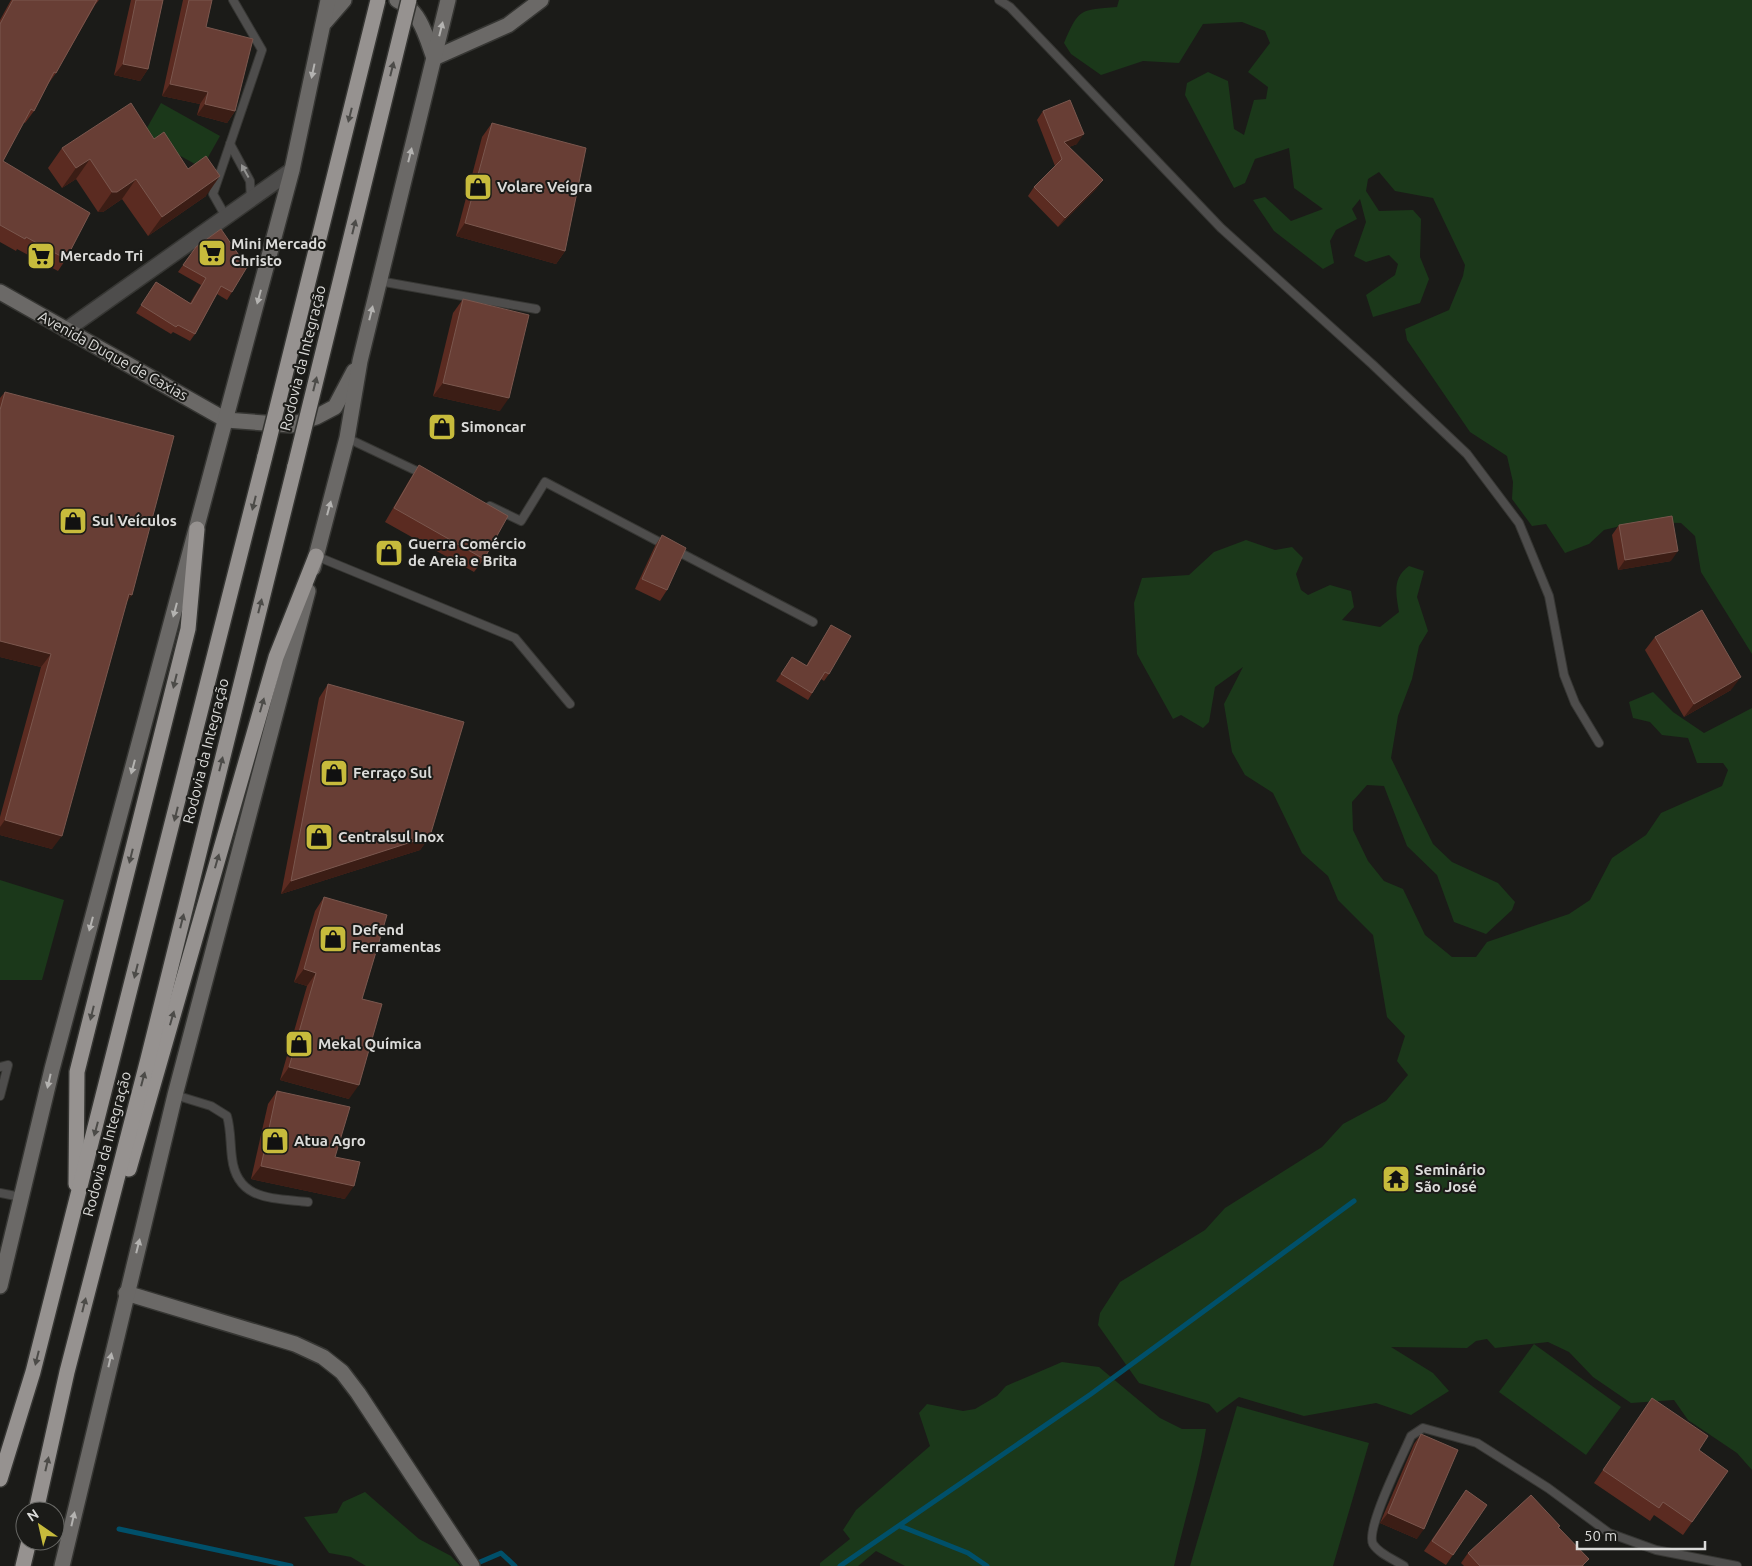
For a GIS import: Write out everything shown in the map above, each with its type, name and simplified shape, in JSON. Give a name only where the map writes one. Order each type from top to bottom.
[{"type":"highway","name":"Rodovia da Integração","points":[[0,1479],[21,1413],[75,1210],[378,0]]},
{"type":"highway","name":"Rodovia da Integração","points":[[38,1501],[67,1372],[148,1059],[409,0]]},
{"type":"highway","points":[[75,1210],[77,1072],[188,629],[197,529]]},
{"type":"highway","points":[[107,1212],[126,1179],[276,657],[316,556]]},
{"type":"highway","points":[[0,1454],[21,1413]]},
{"type":"highway","points":[[23,1566],[27,1551]]},
{"type":"main road","points":[[0,1286],[52,1069],[292,170],[328,0]]},
{"type":"main road","points":[[324,23],[344,0]]},
{"type":"main road","points":[[396,0],[405,4],[423,25],[434,58]]},
{"type":"main road","points":[[62,1566],[175,1095],[347,438],[360,361],[448,0]]},
{"type":"main road","points":[[434,58],[508,25],[541,0]]},
{"type":"main road","name":"Avenida Duque de Caxias","points":[[0,292],[226,420]]},
{"type":"main road","points":[[226,420],[291,425],[316,417],[335,407],[360,361]]},
{"type":"main road","points":[[126,1293],[295,1344],[323,1357],[336,1367],[358,1393],[472,1566]]},
{"type":"street","points":[[66,330],[292,170]]},
{"type":"lane","points":[[226,217],[213,194],[262,50],[233,0]]},
{"type":"lane","points":[[999,0],[1010,7],[1221,228],[1372,364],[1467,454],[1518,524],[1549,596],[1567,682],[1575,704],[1599,742]]},
{"type":"lane","points":[[230,144],[250,181],[251,200]]},
{"type":"lane","points":[[379,281],[536,309]]},
{"type":"lane","points":[[347,438],[434,480]]},
{"type":"lane","points":[[478,500],[521,521],[545,482],[813,622]]},
{"type":"lane","points":[[316,556],[515,638],[570,704]]},
{"type":"lane","points":[[0,1067],[8,1065],[0,1096]]},
{"type":"lane","points":[[175,1095],[211,1106],[227,1116],[232,1132],[232,1157],[235,1177],[245,1188],[258,1196],[308,1202]]},
{"type":"lane","points":[[0,1193],[21,1197]]},
{"type":"lane","points":[[1404,1566],[1377,1549],[1372,1543],[1370,1534],[1411,1436],[1424,1428],[1477,1443],[1548,1488],[1609,1533],[1656,1550],[1737,1566]]},
{"type":"green space","points":[[1119,0],[1752,0],[1752,654],[1701,572],[1695,536],[1681,523],[1637,522],[1604,530],[1589,544],[1565,553],[1546,524],[1532,526],[1512,499],[1513,482],[1507,456],[1470,432],[1407,340],[1405,329],[1449,310],[1463,276],[1465,265],[1433,198],[1395,191],[1379,172],[1368,179],[1366,191],[1379,211],[1413,210],[1421,219],[1420,257],[1429,279],[1420,303],[1373,317],[1366,295],[1395,275],[1398,264],[1389,255],[1366,262],[1354,256],[1366,222],[1360,199],[1352,209],[1357,219],[1336,230],[1330,241],[1334,263],[1323,269],[1274,231],[1253,200],[1265,197],[1291,221],[1323,209],[1294,188],[1289,148],[1255,159],[1245,183],[1234,188],[1185,95],[1187,83],[1208,72],[1228,81],[1234,129],[1244,135],[1254,100],[1266,99],[1268,87],[1248,72],[1270,43],[1265,31],[1242,22],[1203,24],[1179,63],[1143,61],[1101,75],[1071,54],[1064,43],[1073,23],[1082,13],[1088,10],[1117,7]]},
{"type":"green space","points":[[161,103],[220,136],[202,168],[143,135]]},
{"type":"green space","points":[[1246,540],[1275,550],[1292,547],[1303,558],[1296,574],[1301,590],[1308,595],[1330,585],[1351,591],[1354,607],[1342,620],[1380,627],[1399,612],[1396,587],[1400,576],[1409,566],[1424,571],[1417,597],[1428,631],[1419,646],[1412,679],[1398,716],[1391,758],[1433,844],[1452,862],[1498,883],[1515,902],[1512,910],[1486,934],[1454,922],[1437,875],[1407,846],[1384,786],[1367,785],[1352,802],[1353,830],[1368,861],[1384,881],[1403,889],[1425,935],[1452,957],[1476,957],[1487,942],[1569,914],[1590,900],[1612,858],[1646,835],[1661,813],[1722,786],[1728,770],[1723,763],[1697,763],[1688,738],[1662,735],[1650,722],[1633,718],[1629,702],[1653,692],[1673,712],[1704,733],[1752,708],[1752,1470],[1737,1453],[1688,1420],[1674,1400],[1631,1403],[1593,1377],[1569,1352],[1548,1342],[1495,1348],[1487,1339],[1476,1341],[1467,1348],[1391,1347],[1433,1373],[1449,1391],[1411,1415],[1376,1403],[1304,1416],[1239,1397],[1217,1413],[1209,1404],[1139,1383],[1098,1325],[1100,1313],[1120,1282],[1205,1230],[1225,1208],[1322,1147],[1343,1124],[1386,1101],[1408,1075],[1397,1061],[1405,1036],[1387,1017],[1373,935],[1338,900],[1328,876],[1302,853],[1273,793],[1245,775],[1232,752],[1224,704],[1243,667],[1215,687],[1209,722],[1203,728],[1181,715],[1173,719],[1137,654],[1134,603],[1142,578],[1189,575],[1214,552]]},
{"type":"green space","points":[[0,880],[64,900],[42,980],[0,980]]},
{"type":"green space","points":[[1534,1344],[1621,1407],[1586,1455],[1499,1392]]},
{"type":"green space","points":[[1062,1362],[1099,1367],[1160,1418],[1182,1429],[1206,1429],[1174,1566],[905,1566],[876,1551],[858,1566],[820,1566],[820,1563],[850,1539],[843,1530],[856,1510],[930,1446],[919,1413],[927,1404],[963,1411],[975,1409],[997,1396],[1006,1386]]},
{"type":"green space","points":[[1237,1406],[1369,1443],[1333,1566],[1190,1566]]},
{"type":"green space","points":[[365,1492],[419,1539],[451,1556],[460,1566],[366,1566],[351,1557],[329,1553],[304,1517],[337,1513],[343,1502]]},
{"type":"building","points":[[13,0],[97,0],[56,73],[54,72],[34,111],[31,109],[3,161],[90,213],[66,259],[0,225],[0,24]]},
{"type":"building","points":[[136,0],[163,0],[148,69],[123,64]]},
{"type":"building","points":[[189,0],[212,0],[206,27],[253,39],[235,111],[205,104],[208,92],[170,84]]},
{"type":"building","points":[[1070,100],[1084,134],[1064,142],[1103,180],[1065,218],[1034,187],[1062,159],[1043,111]]},
{"type":"building","points":[[131,103],[154,139],[164,132],[188,169],[206,156],[220,176],[162,217],[136,179],[117,192],[112,192],[90,159],[76,168],[62,148]]},
{"type":"building","points":[[492,123],[586,148],[565,251],[465,223]]},
{"type":"building","points":[[221,229],[247,267],[232,292],[221,286],[195,334],[178,325],[176,327],[141,305],[156,282],[191,304],[206,278],[183,265],[196,247]]},
{"type":"building","points":[[463,299],[529,315],[509,398],[443,383]]},
{"type":"building","name":"Sul Veículos","points":[[5,392],[174,436],[132,595],[129,594],[62,836],[5,820],[51,654],[0,641],[0,410]]},
{"type":"building","points":[[419,465],[508,516],[484,559],[394,508]]},
{"type":"building","points":[[1672,516],[1678,551],[1625,560],[1619,525]]},
{"type":"building","points":[[662,535],[686,548],[667,590],[642,579]]},
{"type":"building","points":[[1702,610],[1741,677],[1694,704],[1655,637]]},
{"type":"building","points":[[831,625],[851,636],[829,674],[825,672],[812,693],[781,674],[792,657],[807,666]]},
{"type":"building","points":[[328,684],[464,722],[430,836],[291,881]]},
{"type":"building","points":[[324,897],[387,915],[362,999],[382,1004],[359,1085],[289,1067],[316,973],[304,969]]},
{"type":"building","points":[[277,1091],[350,1107],[335,1157],[360,1162],[354,1186],[261,1166]]},
{"type":"building","points":[[1652,1398],[1708,1436],[1699,1450],[1728,1471],[1692,1522],[1663,1502],[1659,1508],[1603,1470]]},
{"type":"building","points":[[1421,1434],[1458,1450],[1424,1529],[1388,1513]]},
{"type":"building","points":[[1466,1490],[1487,1505],[1453,1555],[1432,1541]]},
{"type":"building","points":[[1531,1495],[1589,1559],[1582,1566],[1480,1566],[1468,1553]]},
{"type":"waterway","points":[[840,1566],[1091,1394],[1354,1201]]},
{"type":"waterway","points":[[900,1526],[968,1553],[987,1566]]},
{"type":"waterway","points":[[119,1529],[291,1566]]},
{"type":"waterway","points":[[473,1565],[501,1553],[515,1566]]},
{"type":"place","name":"Volare Veígra","points":[[478,187]]},
{"type":"place","name":"Mini Mercado Christo","points":[[212,253]]},
{"type":"place","name":"Mercado Tri","points":[[41,256]]},
{"type":"place","name":"Simoncar","points":[[442,427]]},
{"type":"place","name":"Sul Veículos","points":[[73,521]]},
{"type":"place","name":"Guerra Comércio de Areia e Brita","points":[[389,553]]},
{"type":"place","name":"Ferraço Sul","points":[[334,773]]},
{"type":"place","name":"Centralsul Inox","points":[[319,837]]},
{"type":"place","name":"Defend Ferramentas","points":[[333,939]]},
{"type":"place","name":"Mekal Química","points":[[299,1044]]},
{"type":"place","name":"Atua Agro","points":[[275,1141]]},
{"type":"place","name":"Seminário São José","points":[[1396,1179]]}]
